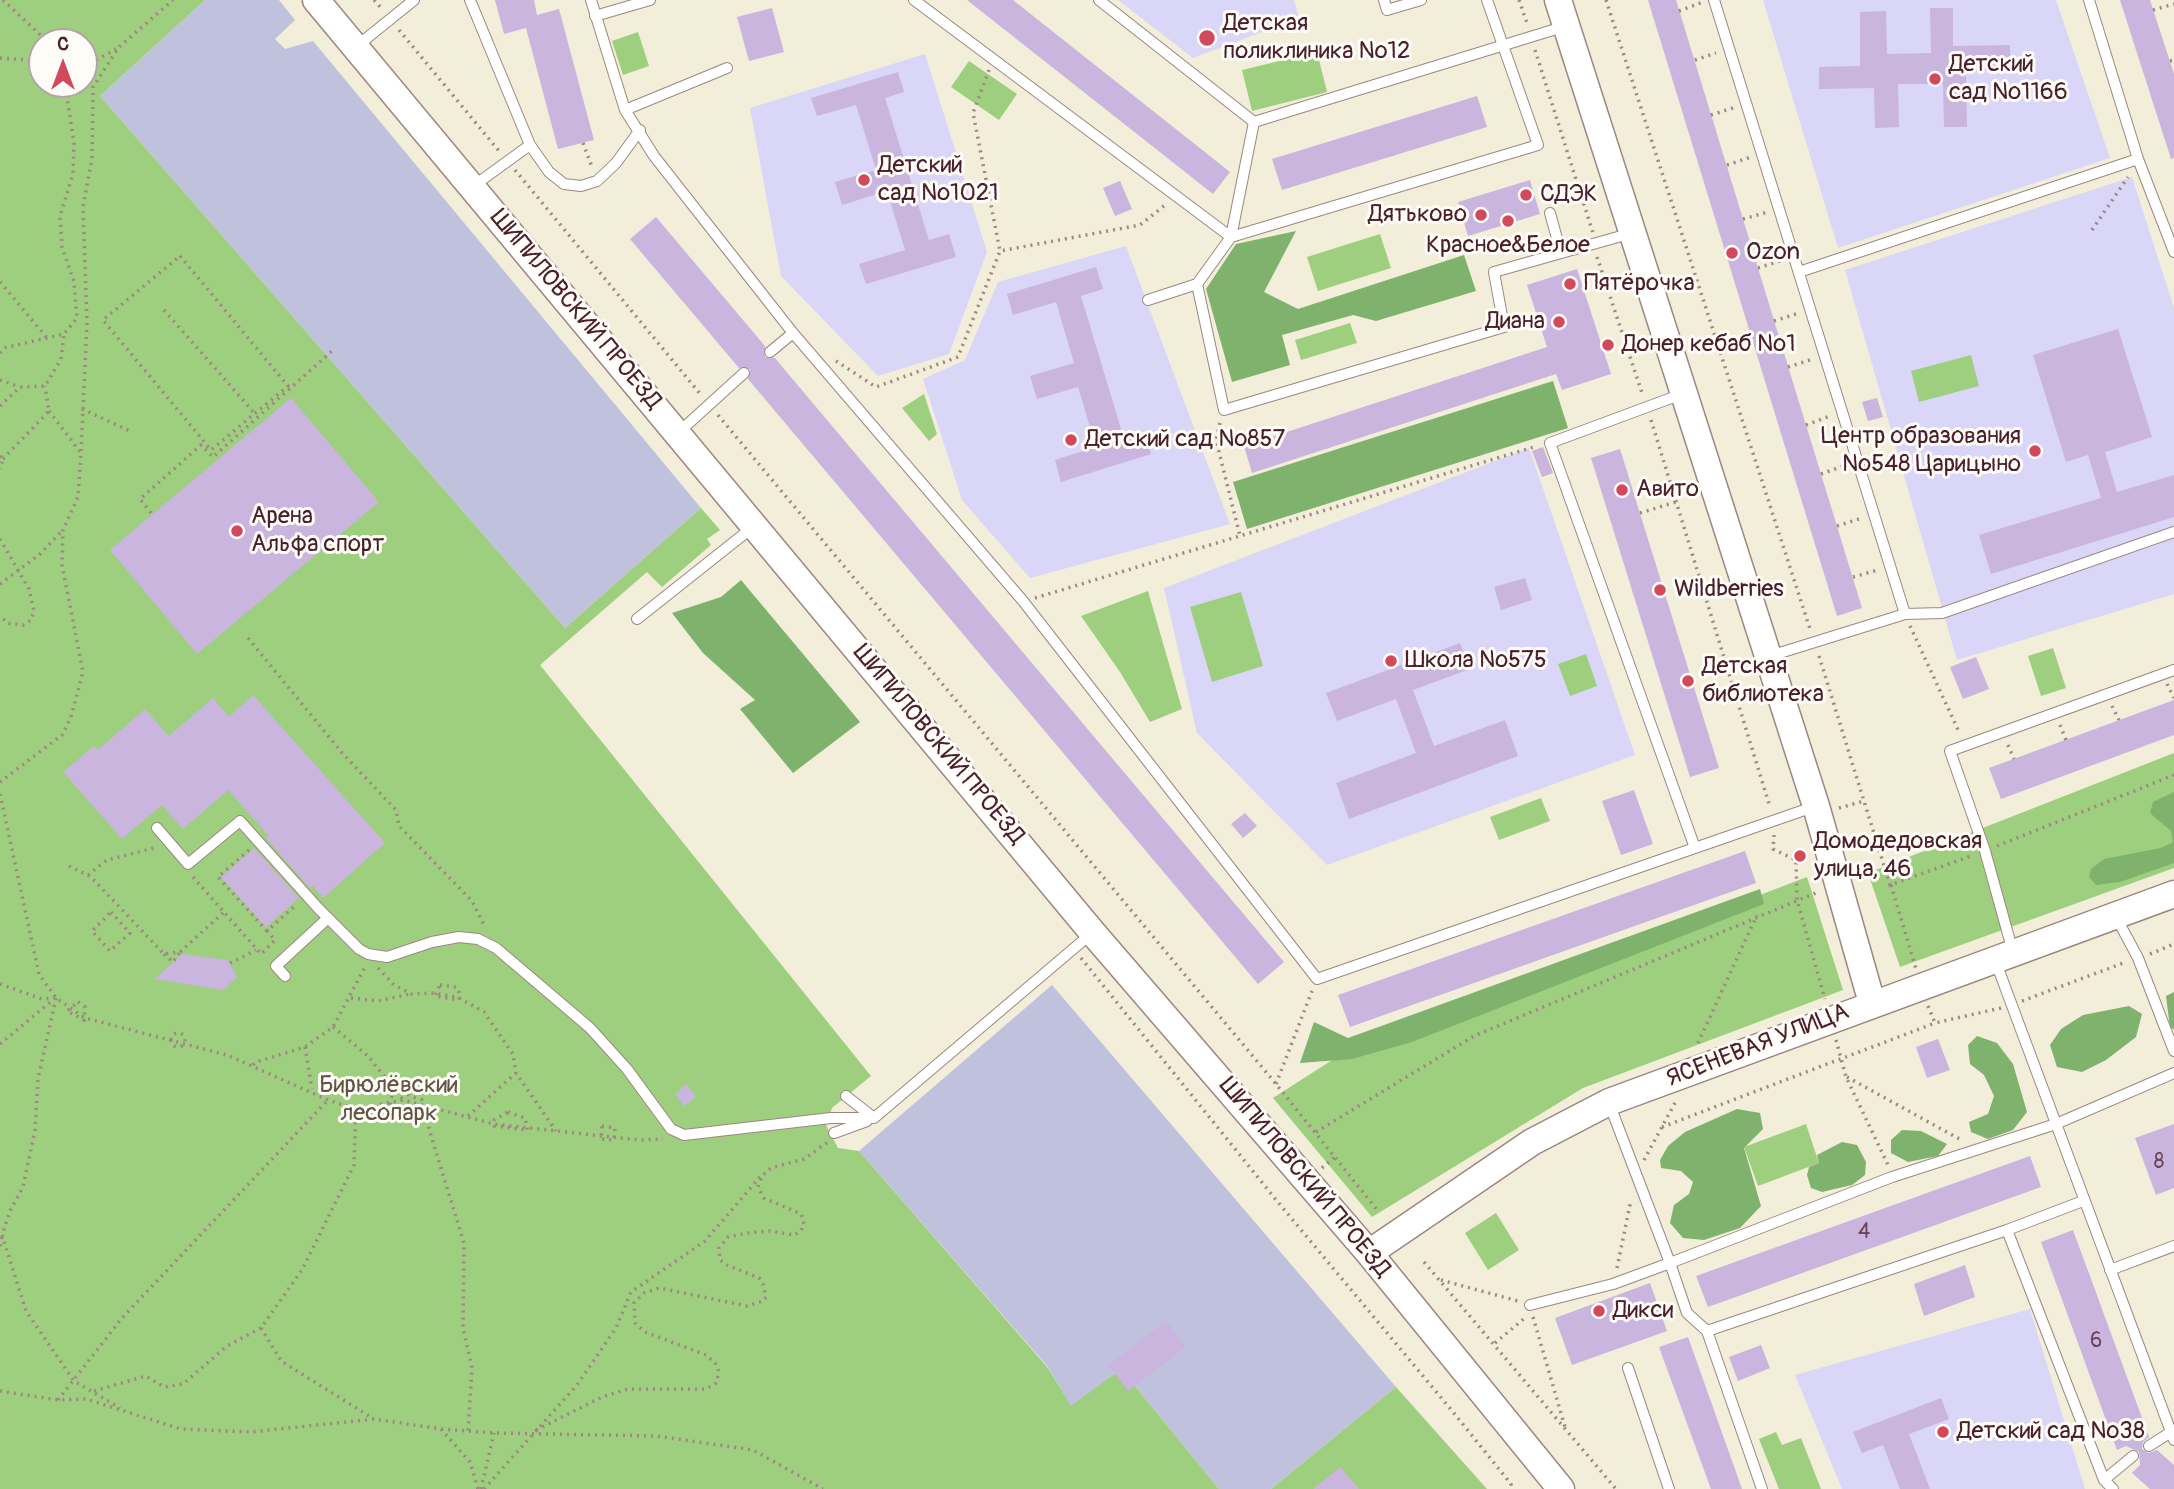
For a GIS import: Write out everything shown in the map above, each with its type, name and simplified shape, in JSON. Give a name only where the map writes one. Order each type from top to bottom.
[{"type":"main road","name":"ШИПИЛОВСКИЙ ПРОЕЗД","points":[[316,0],[756,524],[1083,941],[1369,1254],[1561,1489]]},
{"type":"main road","points":[[1558,0],[1766,657],[1816,806],[1872,1003]]},
{"type":"main road","name":"ЯСЕНЕВАЯ УЛИЦА","points":[[1369,1254],[1532,1142],[1609,1102],[2174,894]]},
{"type":"lane","points":[[357,46],[414,0]]},
{"type":"lane","points":[[470,0],[530,145],[549,172],[564,184],[581,186],[597,181],[616,163],[640,130]]},
{"type":"lane","points":[[591,0],[625,110],[654,156],[793,333],[1023,601],[1317,979],[1816,806]]},
{"type":"lane","points":[[595,16],[650,0]]},
{"type":"lane","points":[[914,0],[1231,237]]},
{"type":"lane","points":[[1099,0],[1254,122]]},
{"type":"lane","points":[[1384,0],[1387,10],[1421,0]]},
{"type":"lane","points":[[1231,237],[1538,145],[1487,0]]},
{"type":"lane","points":[[1714,0],[1905,614]]},
{"type":"lane","points":[[2090,0],[2138,159],[2174,252]]},
{"type":"lane","points":[[1254,122],[1566,26]]},
{"type":"lane","points":[[625,110],[727,68]]},
{"type":"lane","points":[[1148,300],[1196,284],[1231,237],[1254,122]]},
{"type":"lane","points":[[472,187],[530,145]]},
{"type":"lane","points":[[1799,272],[2138,159]]},
{"type":"lane","points":[[1550,214],[1562,253]]},
{"type":"lane","points":[[1196,284],[1224,411],[1504,327],[1494,272],[1632,233]]},
{"type":"lane","points":[[770,352],[793,333]]},
{"type":"lane","points":[[678,432],[744,373]]},
{"type":"lane","points":[[1682,394],[1550,443],[1695,848]]},
{"type":"lane","points":[[637,618],[756,524]]},
{"type":"lane","points":[[1766,657],[1905,614],[1942,613],[2174,532]]},
{"type":"lane","points":[[2149,1446],[2173,1436],[2011,1005],[1985,850],[1950,751],[2174,670]]},
{"type":"lane","points":[[157,828],[188,864],[240,821],[328,918],[368,954],[387,957],[432,942],[459,937],[478,939],[496,947],[590,1028],[627,1069],[671,1129],[684,1135],[831,1118],[874,1118]]},
{"type":"lane","points":[[2116,916],[2138,958],[2174,1051]]},
{"type":"lane","points":[[285,976],[276,966],[328,918]]},
{"type":"lane","points":[[834,1133],[874,1118],[1083,941]]},
{"type":"lane","points":[[1530,1305],[1614,1284],[1892,1177],[2056,1124],[2174,1073]]},
{"type":"lane","points":[[846,1096],[874,1118]]},
{"type":"lane","points":[[1609,1102],[1687,1313],[1707,1331],[1762,1489]]},
{"type":"lane","points":[[1707,1331],[2007,1230],[2083,1201]]},
{"type":"lane","points":[[2007,1230],[2104,1480],[2113,1489]]},
{"type":"lane","points":[[2110,1270],[2174,1246]]},
{"type":"lane","points":[[1628,1368],[1669,1489]]},
{"type":"lane","points":[[2104,1480],[2133,1456]]},
{"type":"path","points":[[3,0],[33,28]]},
{"type":"path","points":[[98,59],[119,47],[173,0]]},
{"type":"path","points":[[374,0],[1316,1132],[1378,1211]]},
{"type":"path","points":[[1679,10],[1707,0]]},
{"type":"path","points":[[1607,1],[1890,885],[2174,775]]},
{"type":"path","points":[[2154,10],[2174,4]]},
{"type":"path","points":[[98,79],[119,47]]},
{"type":"path","points":[[1695,60],[1729,48]]},
{"type":"path","points":[[0,58],[28,60]]},
{"type":"path","points":[[835,360],[876,387],[958,357],[1000,251],[973,113],[993,60]]},
{"type":"path","points":[[66,98],[73,163],[61,216],[62,247],[74,282],[77,318],[64,334],[61,359],[45,386],[49,411],[81,453]]},
{"type":"path","points":[[0,584],[19,571],[63,530],[78,497],[87,323],[83,207],[92,158],[93,98]]},
{"type":"path","points":[[1711,115],[1746,104]]},
{"type":"path","points":[[583,143],[597,181]]},
{"type":"path","points":[[1727,165],[1762,154]]},
{"type":"path","points":[[2092,230],[2138,159]]},
{"type":"path","points":[[1000,251],[1140,225],[1176,196]]},
{"type":"path","points":[[1743,219],[1779,209]]},
{"type":"path","points":[[151,513],[141,499],[156,485],[201,445],[213,457],[256,415],[288,386],[180,256],[103,320],[211,450],[256,415],[332,351]]},
{"type":"path","points":[[1758,268],[1794,256]]},
{"type":"path","points":[[0,282],[48,339]]},
{"type":"path","points":[[1774,321],[1811,309]]},
{"type":"path","points":[[164,310],[256,415]]},
{"type":"path","points":[[77,318],[87,323]]},
{"type":"path","points":[[0,353],[4,348],[64,334]]},
{"type":"path","points":[[1788,367],[1825,356]]},
{"type":"path","points":[[0,380],[20,387],[45,386]]},
{"type":"path","points":[[0,406],[20,387]]},
{"type":"path","points":[[82,409],[131,431]]},
{"type":"path","points":[[0,469],[1,458],[49,411]]},
{"type":"path","points":[[1224,411],[1216,439],[1240,536]]},
{"type":"path","points":[[1806,425],[1843,411]]},
{"type":"path","points":[[1023,601],[1550,443]]},
{"type":"path","points":[[1821,474],[1858,461]]},
{"type":"path","points":[[1640,513],[1676,502]]},
{"type":"path","points":[[1837,526],[1875,514]]},
{"type":"path","points":[[0,782],[62,735],[71,717],[83,671],[62,565],[63,530]]},
{"type":"path","points":[[0,539],[33,599],[31,620],[15,626],[0,615]]},
{"type":"path","points":[[1853,577],[1892,567]]},
{"type":"path","points":[[1905,614],[1966,745]]},
{"type":"path","points":[[248,638],[343,754],[396,810],[399,826],[472,901],[496,947]]},
{"type":"path","points":[[0,794],[34,957],[40,974],[56,998],[85,1018],[227,1055],[312,1090],[328,1100],[356,1109],[403,1100],[494,1124],[614,1137],[664,1139],[684,1135]]},
{"type":"path","points":[[1774,820],[1773,849],[1796,860],[1797,900],[1846,1077],[1892,1177]]},
{"type":"path","points":[[190,874],[261,954],[275,940],[218,877],[259,841]]},
{"type":"path","points":[[88,875],[107,860],[161,846]]},
{"type":"path","points":[[69,866],[88,875],[173,962],[180,952],[224,912]]},
{"type":"path","points":[[1316,1132],[1474,1036],[1756,915],[1820,891]]},
{"type":"path","points":[[267,931],[300,902]]},
{"type":"path","points":[[111,912],[120,922],[130,933],[110,951],[92,931],[111,912]]},
{"type":"path","points":[[120,922],[128,915]]},
{"type":"path","points":[[1698,1043],[1756,915]]},
{"type":"path","points":[[1083,941],[1277,1201],[1453,1412],[1511,1484],[1510,1489]]},
{"type":"path","points":[[2011,1005],[2174,944]]},
{"type":"path","points":[[230,963],[257,949]]},
{"type":"path","points":[[164,954],[180,952]]},
{"type":"path","points":[[253,1065],[305,1047],[333,1027],[351,998],[366,965],[372,963],[394,985],[412,994]]},
{"type":"path","points":[[1276,1084],[1317,979]]},
{"type":"path","points":[[0,984],[42,999],[56,998]]},
{"type":"path","points":[[435,993],[440,985],[451,985],[459,991],[459,998]]},
{"type":"path","points":[[351,998],[378,1001],[412,994],[435,993],[435,996],[459,998],[484,1012],[513,1054],[516,1073],[556,1131]]},
{"type":"path","points":[[0,1044],[56,998]]},
{"type":"path","points":[[0,1246],[7,1220],[23,1187],[35,1129],[38,1079],[56,998]]},
{"type":"path","points":[[69,1009],[77,1003],[82,1004],[85,1018]]},
{"type":"path","points":[[494,1024],[498,1021]]},
{"type":"path","points":[[1662,1127],[1935,1023]]},
{"type":"path","points":[[333,1027],[368,1056],[395,1086],[403,1100]]},
{"type":"path","points":[[170,1042],[172,1032],[186,1036],[184,1045]]},
{"type":"path","points":[[305,1047],[314,1085],[312,1090]]},
{"type":"path","points":[[468,1116],[516,1073]]},
{"type":"path","points":[[1846,1077],[1977,1149]]},
{"type":"path","points":[[395,1086],[398,1084],[424,1105],[464,1243],[463,1328],[472,1368],[468,1431]]},
{"type":"path","points":[[390,1104],[395,1086]]},
{"type":"path","points":[[58,1399],[122,1318],[328,1100]]},
{"type":"path","points":[[390,1104],[390,1107],[424,1105]]},
{"type":"path","points":[[93,1392],[146,1377],[164,1387],[183,1384],[228,1346],[261,1328],[302,1270],[354,1165],[356,1109]]},
{"type":"path","points":[[494,1124],[498,1115],[515,1112],[525,1118],[529,1127]]},
{"type":"path","points":[[601,1136],[602,1126],[615,1128],[614,1137]]},
{"type":"path","points":[[481,1489],[577,1385],[616,1328],[631,1292],[705,1241],[771,1168],[804,1159],[828,1142],[834,1133]]},
{"type":"path","points":[[1315,1173],[1335,1157]]},
{"type":"path","points":[[534,1432],[602,1397],[628,1389],[706,1389],[716,1383],[719,1372],[715,1363],[706,1355],[645,1332],[635,1323],[634,1303],[644,1293],[659,1288],[747,1306],[763,1301],[766,1297],[759,1278],[720,1260],[719,1248],[728,1237],[747,1233],[771,1231],[794,1236],[801,1231],[804,1224],[801,1214],[764,1198],[758,1187],[762,1176]]},
{"type":"path","points":[[0,1221],[7,1220]]},
{"type":"path","points":[[2,1235],[26,1311],[74,1381],[127,1412]]},
{"type":"path","points":[[1424,1262],[1616,1489]]},
{"type":"path","points":[[1439,1279],[1530,1305]]},
{"type":"path","points":[[1495,1343],[1532,1312],[1566,1429]]},
{"type":"path","points":[[261,1328],[281,1361],[374,1419]]},
{"type":"path","points":[[0,1391],[58,1399],[86,1399],[181,1429],[251,1432],[374,1419],[441,1429],[494,1433],[657,1436],[753,1450],[823,1489]]},
{"type":"path","points":[[441,1429],[470,1462],[481,1489]]},
{"type":"path","points":[[481,1489],[494,1433]]},
{"type":"shaded area","points":[[205,0],[279,0],[295,20],[275,39],[285,49],[313,41],[701,508],[565,628],[100,96]]},
{"type":"shaded area","name":"Детская поликлиника №12","points":[[1118,0],[1294,0],[1299,18],[1193,58]]},
{"type":"shaded area","name":"Детский сад №1166","points":[[1763,0],[2056,0],[2110,158],[1838,248]]},
{"type":"shaded area","name":"Детский сад №1021","points":[[925,54],[987,252],[949,354],[878,376],[781,276],[750,108]]},
{"type":"shaded area","name":"Центр образования №548 Царицыно","points":[[2132,177],[2174,308],[2174,594],[1957,660],[1845,270]]},
{"type":"shaded area","name":"Детский сад №857","points":[[1126,246],[1230,524],[1030,578],[962,500],[923,379],[965,360],[998,282]]},
{"type":"shaded area","name":"Школа №575","points":[[1529,448],[1635,755],[1327,865],[1197,733],[1164,588]]},
{"type":"shaded area","points":[[1052,985],[1396,1387],[1271,1489],[1219,1489],[1121,1369],[1071,1407],[1048,1367],[859,1151]]},
{"type":"shaded area","name":"Детский сад №38","points":[[2030,1309],[2085,1489],[1842,1489],[1795,1375]]},
{"type":"green space","name":"Бирюлёвский лесопарк","points":[[0,0],[205,0],[100,96],[565,628],[701,508],[720,530],[707,539],[711,545],[662,587],[647,572],[540,665],[871,1076],[832,1108],[826,1125],[838,1148],[859,1151],[1048,1368],[1071,1406],[1121,1369],[1219,1489],[0,1489]]},
{"type":"green space","points":[[638,32],[649,66],[623,75],[612,41]]},
{"type":"green space","points":[[1317,52],[1327,92],[1252,111],[1242,70]]},
{"type":"green space","points":[[969,61],[1017,94],[999,120],[951,87]]},
{"type":"green space","points":[[1296,231],[1264,292],[1298,309],[1464,255],[1476,291],[1376,321],[1353,315],[1282,335],[1290,365],[1232,382],[1206,289],[1236,244]]},
{"type":"green space","points":[[1380,234],[1391,268],[1318,291],[1307,257]]},
{"type":"green space","points":[[1350,323],[1357,343],[1301,360],[1295,340]]},
{"type":"green space","points":[[1971,355],[1979,386],[1919,402],[1911,371]]},
{"type":"green space","points":[[1553,381],[1568,428],[1247,529],[1233,482]]},
{"type":"green space","points":[[924,394],[937,434],[929,441],[902,408]]},
{"type":"green space","points":[[741,580],[860,722],[793,773],[740,709],[755,700],[703,653],[672,613],[721,597]]},
{"type":"green space","points":[[1148,591],[1182,709],[1150,722],[1120,672],[1081,616]]},
{"type":"green space","points":[[1241,592],[1263,666],[1212,682],[1190,607]]},
{"type":"green space","points":[[2053,648],[2066,688],[2041,696],[2028,656]]},
{"type":"green space","points":[[1586,654],[1597,686],[1570,696],[1558,664]]},
{"type":"green space","points":[[2174,753],[2174,868],[1900,967],[1868,873]]},
{"type":"green space","points":[[2174,792],[2174,863],[2120,882],[2096,885],[2089,877],[2091,869],[2104,859],[2161,848],[2173,842],[2171,831],[2150,813],[2153,802]]},
{"type":"green space","points":[[1541,798],[1550,821],[1499,840],[1490,817]]},
{"type":"green space","points":[[1807,877],[1843,990],[1583,1088],[1372,1217],[1273,1098],[1340,1055]]},
{"type":"green space","points":[[1760,889],[1764,904],[1412,1042],[1352,1059],[1300,1063],[1314,1022],[1348,1038]]},
{"type":"green space","points":[[2174,992],[2174,1029],[2170,1028],[2166,996]]},
{"type":"green space","points":[[2129,1006],[2142,1014],[2136,1037],[2106,1060],[2082,1072],[2057,1067],[2050,1045],[2061,1029],[2083,1015]]},
{"type":"green space","points":[[1977,1036],[1997,1043],[2013,1064],[2027,1112],[2013,1130],[1988,1139],[1971,1132],[1969,1122],[1988,1114],[1994,1096],[1984,1075],[1970,1064],[1968,1045]]},
{"type":"green space","points":[[1737,1109],[1760,1113],[1763,1129],[1744,1148],[1761,1206],[1740,1228],[1704,1240],[1683,1238],[1670,1223],[1674,1205],[1689,1194],[1693,1182],[1681,1171],[1661,1168],[1660,1160],[1668,1146],[1685,1132]]},
{"type":"green space","points":[[1806,1124],[1819,1163],[1758,1186],[1744,1147]]},
{"type":"green space","points":[[1902,1130],[1921,1131],[1947,1144],[1938,1156],[1908,1162],[1891,1153],[1891,1140]]},
{"type":"green space","points":[[1842,1142],[1857,1145],[1866,1162],[1865,1175],[1852,1185],[1822,1192],[1811,1188],[1807,1175],[1809,1167],[1819,1163],[1817,1155]]},
{"type":"green space","points":[[1496,1213],[1519,1250],[1488,1270],[1465,1233]]},
{"type":"green space","points":[[1396,1387],[1487,1489],[1271,1489]]},
{"type":"green space","points":[[1776,1432],[1782,1445],[1801,1438],[1821,1489],[1779,1489],[1759,1439]]},
{"type":"building","points":[[495,0],[534,0],[537,15],[559,9],[594,140],[558,149],[526,28],[504,34]]},
{"type":"building","points":[[967,0],[1013,0],[1230,172],[1213,194]]},
{"type":"building","points":[[1648,0],[1676,0],[1862,608],[1837,616]]},
{"type":"building","points":[[2120,0],[2150,0],[2174,74],[2174,158],[2171,159]]},
{"type":"building","points":[[772,8],[784,52],[749,61],[737,17]]},
{"type":"building","points":[[1930,8],[1953,8],[1953,46],[2010,45],[2010,71],[1966,71],[1967,127],[1944,127],[1943,84],[1898,84],[1899,127],[1875,128],[1874,88],[1819,89],[1819,67],[1860,66],[1860,12],[1886,11],[1887,54],[1931,53]]},
{"type":"building","points":[[898,72],[904,92],[885,98],[929,240],[949,234],[956,257],[866,284],[859,264],[905,250],[887,191],[842,205],[835,182],[876,170],[856,105],[817,116],[811,98]]},
{"type":"building","points":[[1477,96],[1487,127],[1282,190],[1272,159]]},
{"type":"building","points":[[1530,180],[1540,214],[1468,236],[1458,202]]},
{"type":"building","points":[[1120,181],[1132,209],[1115,216],[1103,188]]},
{"type":"building","points":[[656,217],[765,346],[765,357],[775,358],[1284,962],[1258,984],[748,379],[750,369],[739,368],[630,239]]},
{"type":"building","points":[[1096,267],[1103,289],[1081,296],[1124,439],[1145,433],[1151,454],[1061,482],[1055,460],[1096,447],[1078,387],[1037,399],[1030,376],[1074,363],[1056,302],[1013,315],[1007,294]]},
{"type":"building","points":[[1577,269],[1611,374],[1562,390],[1556,374],[1252,473],[1244,446],[1547,347],[1527,285]]},
{"type":"building","points":[[2118,329],[2152,437],[2105,452],[2117,492],[2174,475],[2174,517],[1991,574],[1979,535],[2101,498],[2088,455],[2066,462],[2033,355]]},
{"type":"building","name":"Арена Альфа спорт","points":[[291,398],[379,502],[197,654],[110,550]]},
{"type":"building","points":[[1877,398],[1883,417],[1868,421],[1862,402]]},
{"type":"building","points":[[1543,447],[1553,473],[1542,477],[1532,451]]},
{"type":"building","points":[[1620,449],[1719,768],[1690,777],[1591,458]]},
{"type":"building","points":[[1525,578],[1532,600],[1501,610],[1494,587]]},
{"type":"building","points":[[1460,643],[1470,669],[1413,690],[1434,746],[1505,720],[1518,756],[1349,819],[1336,783],[1416,753],[1396,699],[1337,721],[1326,693]]},
{"type":"building","points":[[1976,657],[1989,689],[1963,699],[1950,667]]},
{"type":"building","points":[[253,695],[385,843],[323,898],[313,886],[310,888],[266,838],[269,836],[228,790],[183,829],[162,805],[122,839],[63,772],[94,746],[98,750],[145,709],[169,736],[213,698],[229,717]]},
{"type":"building","points":[[2174,700],[2174,735],[2001,799],[1989,768]]},
{"type":"building","points":[[1634,790],[1653,844],[1621,855],[1602,801]]},
{"type":"building","points":[[1245,813],[1257,826],[1243,838],[1231,824]]},
{"type":"building","points":[[254,848],[299,898],[266,927],[221,877]]},
{"type":"building","points":[[1745,851],[1756,883],[1350,1027],[1338,995]]},
{"type":"building","points":[[182,954],[228,960],[237,977],[223,990],[155,979]]},
{"type":"building","points":[[1938,1039],[1950,1070],[1927,1078],[1916,1047]]},
{"type":"building","points":[[687,1084],[696,1097],[684,1106],[675,1094]]},
{"type":"building","points":[[2174,1124],[2174,1188],[2156,1195],[2135,1138]]},
{"type":"building","points":[[2030,1156],[2041,1187],[1708,1307],[1696,1276]]},
{"type":"building","points":[[2073,1230],[2149,1437],[2143,1442],[2142,1449],[2149,1453],[2157,1450],[2174,1465],[2174,1489],[2150,1489],[2132,1473],[2140,1465],[2139,1452],[2126,1446],[2117,1450],[2041,1242]]},
{"type":"building","points":[[1965,1265],[1975,1297],[1924,1316],[1914,1284]]},
{"type":"building","points":[[1650,1283],[1667,1331],[1572,1365],[1555,1318]]},
{"type":"building","points":[[1166,1321],[1186,1347],[1128,1391],[1108,1365]]},
{"type":"building","points":[[1688,1337],[1742,1489],[1711,1489],[1659,1347]]},
{"type":"building","points":[[1761,1345],[1770,1368],[1738,1381],[1729,1357]]},
{"type":"building","points":[[1941,1398],[1949,1419],[1909,1434],[1930,1489],[1900,1489],[1883,1445],[1862,1453],[1853,1432]]},
{"type":"building","points":[[1340,1467],[1359,1489],[1313,1489]]},
{"type":"place","name":"Детская поликлиника №12","points":[[1207,38]]},
{"type":"place","name":"Детский сад №1166","points":[[1935,79]]},
{"type":"place","name":"Детский сад №1021","points":[[864,180]]},
{"type":"place","name":"СДЭК","points":[[1526,195]]},
{"type":"place","name":"Дятьково","points":[[1481,215]]},
{"type":"place","name":"Красное&Белое","points":[[1508,221]]},
{"type":"place","name":"Ozon","points":[[1732,253]]},
{"type":"place","name":"Пятёрочка","points":[[1570,284]]},
{"type":"place","name":"Диана","points":[[1559,322]]},
{"type":"place","name":"Донер кебаб №1","points":[[1608,345]]},
{"type":"place","name":"Детский сад №857","points":[[1071,440]]},
{"type":"place","name":"Центр образования №548 Царицыно","points":[[2035,451]]},
{"type":"place","name":"Авито","points":[[1622,490]]},
{"type":"place","name":"Арена Альфа спорт","points":[[237,531]]},
{"type":"place","name":"Wildberries","points":[[1660,590]]},
{"type":"place","name":"Школа №575","points":[[1391,661]]},
{"type":"place","name":"Детская библиотека","points":[[1688,681]]},
{"type":"place","name":"Домодедовская улица, 46","points":[[1800,856]]},
{"type":"place","name":"Дикси","points":[[1599,1311]]},
{"type":"place","name":"Детский сад №38","points":[[1943,1432]]}]
